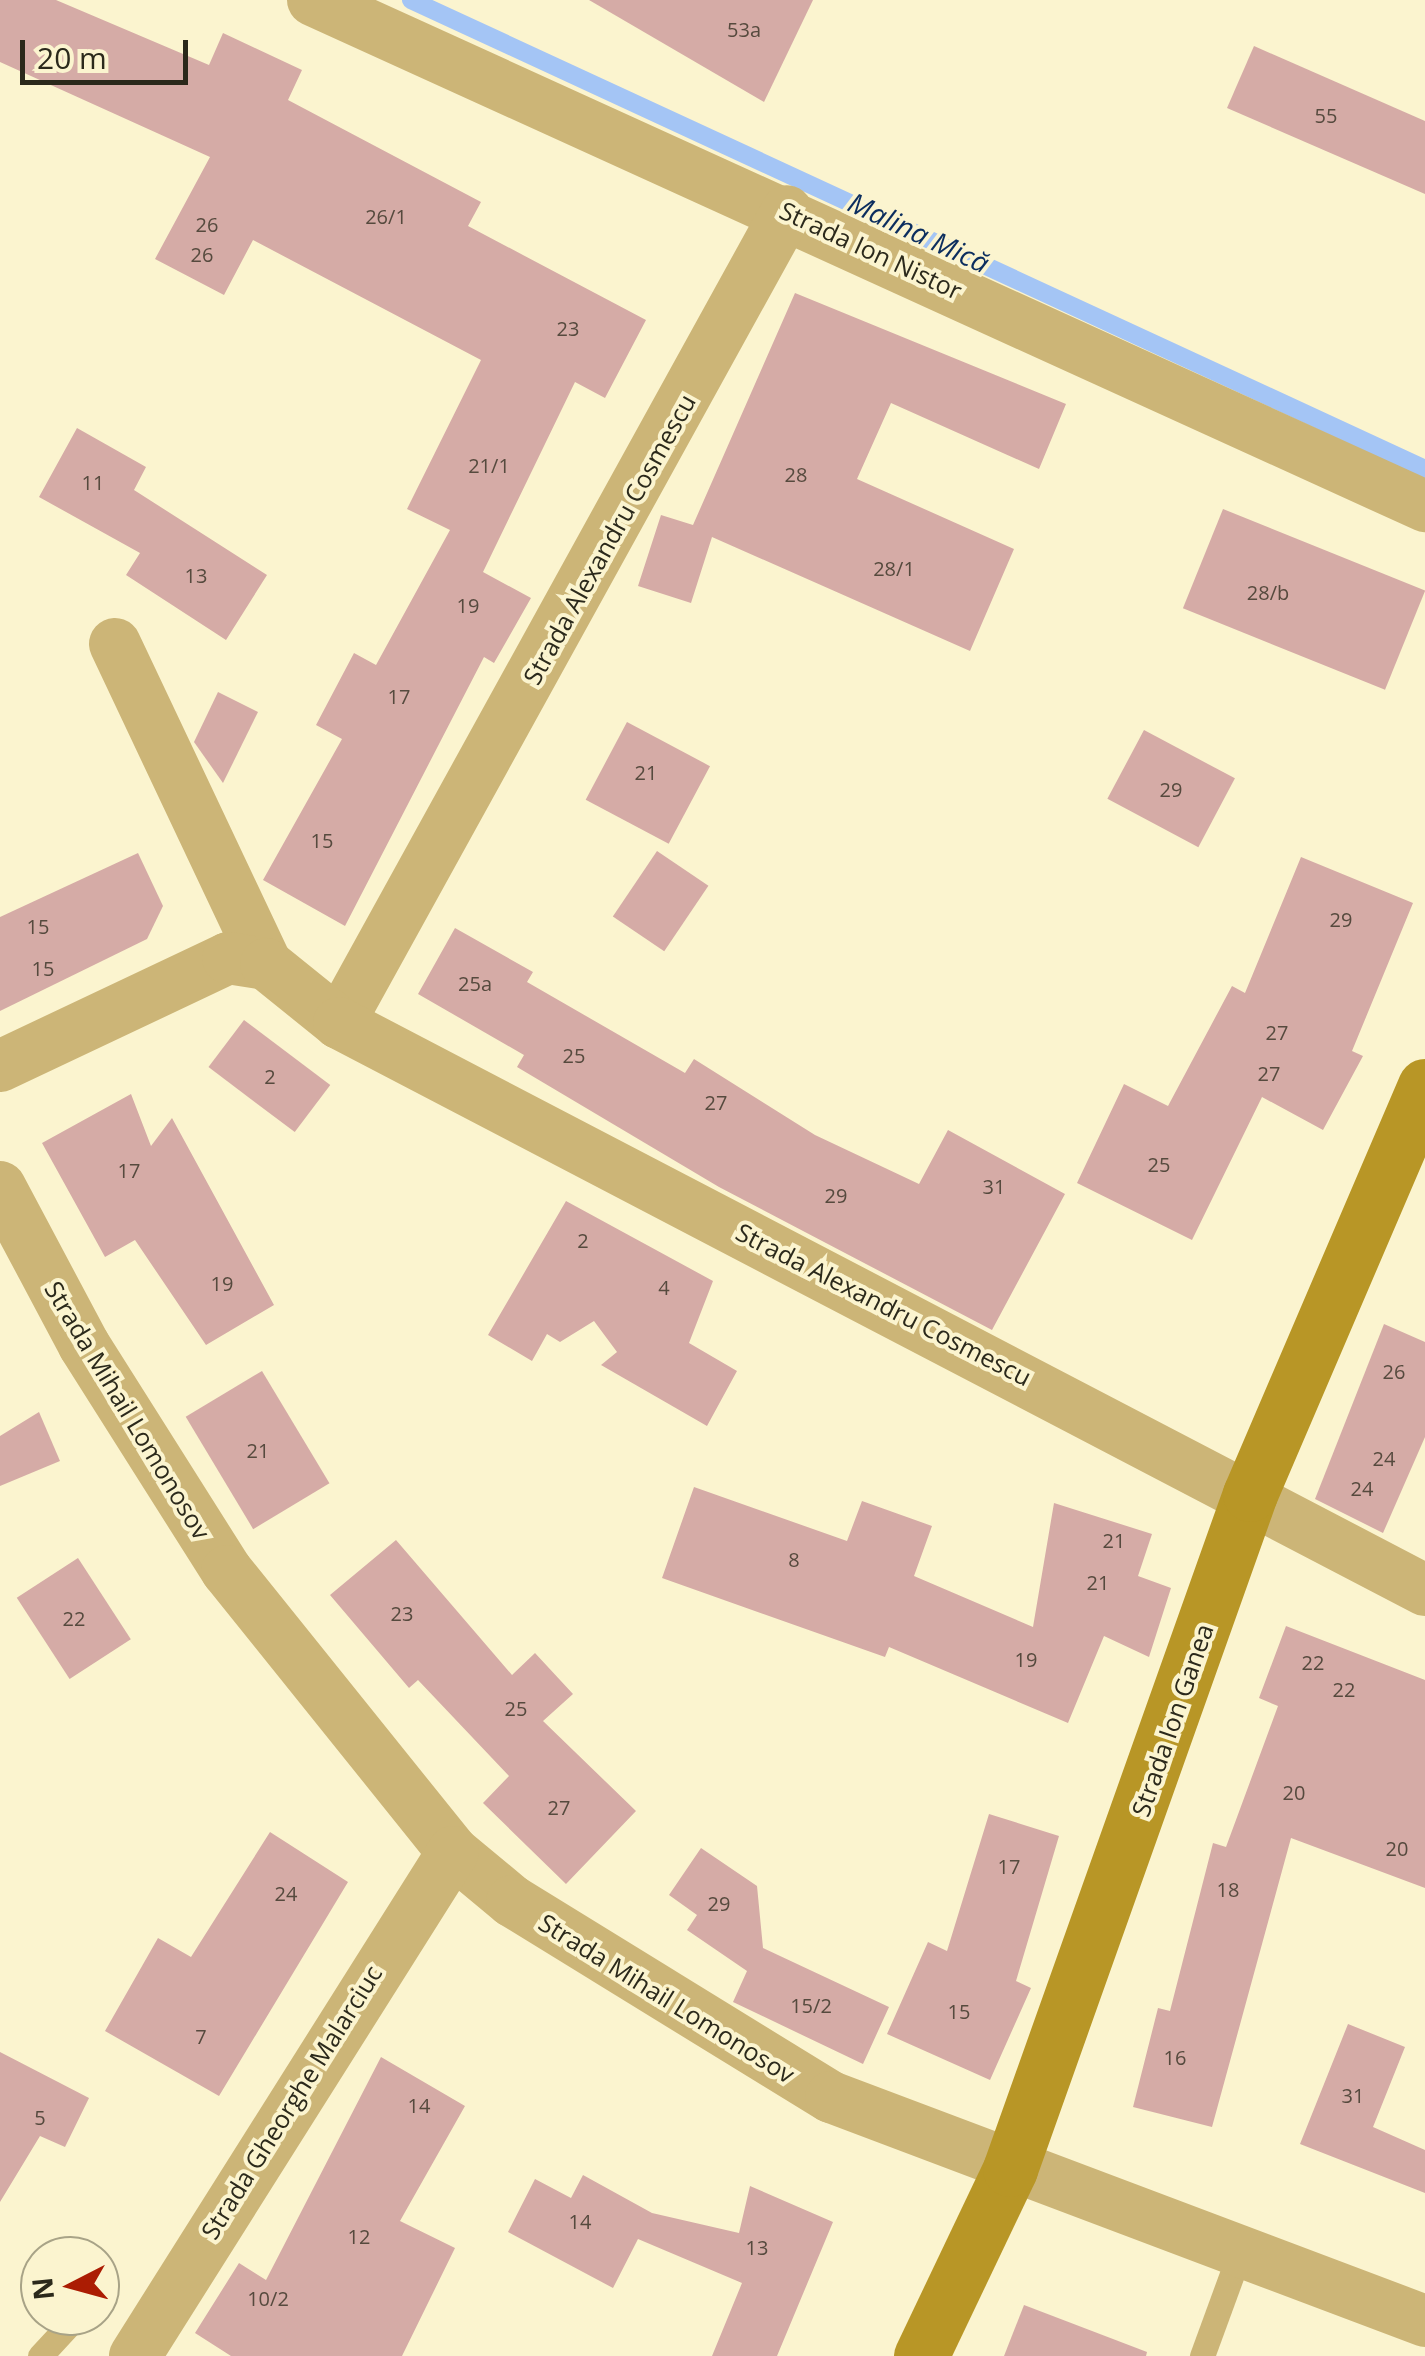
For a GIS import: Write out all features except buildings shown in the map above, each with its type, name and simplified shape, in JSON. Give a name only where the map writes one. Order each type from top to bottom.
[{"type":"street","name":"Strada Ion Nistor","points":[[313,0],[787,211],[1425,506]]},
{"type":"street","name":"Strada Alexandru Cosmescu","points":[[340,1023],[787,211]]},
{"type":"street","name":"Strada Alexandru Cosmescu","points":[[115,644],[266,964],[340,1023],[1250,1494],[1425,1590]]},
{"type":"street","points":[[0,1066],[228,958],[266,964]]},
{"type":"street","name":"Strada Ion Ganea","points":[[921,2356],[1010,2170],[1250,1494],[1425,1086]]},
{"type":"street","name":"Strada Mihail Lomonosov","points":[[0,1188],[84,1345],[227,1571],[453,1852],[608,1968],[753,2056],[1010,2170],[1425,2322]]},
{"type":"street","name":"Strada Gheorghe Malarciuc","points":[[135,2356],[453,1852]]},
{"type":"lane","points":[[1202,2356],[1240,2252]]},
{"type":"lane","points":[[40,2356],[58,2336]]},
{"type":"waterway","name":"Malina Mică","points":[[411,0],[1425,469]]}]
